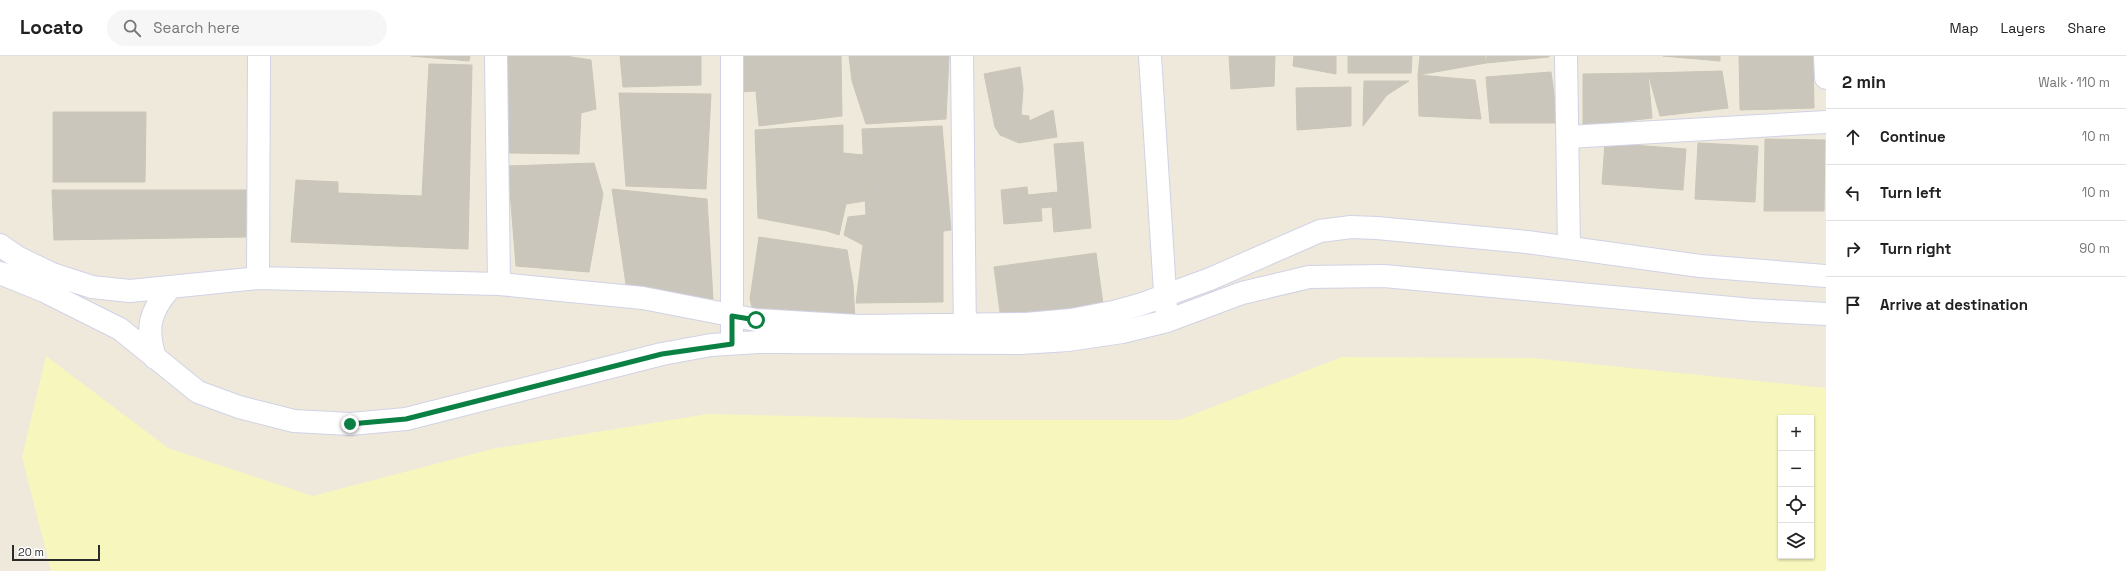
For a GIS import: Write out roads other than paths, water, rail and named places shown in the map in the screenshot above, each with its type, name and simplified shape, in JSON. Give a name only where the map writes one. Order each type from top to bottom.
[{"type":"street","points":[[258,278],[260,56]]},
{"type":"street","points":[[496,56],[499,284]]},
{"type":"street","points":[[732,56],[732,344]]},
{"type":"street","points":[[962,56],[965,334]]},
{"type":"street","points":[[1150,56],[1167,321]]},
{"type":"street","points":[[1566,56],[1570,248]]},
{"type":"street","points":[[1825,56],[1826,78]]},
{"type":"street","points":[[1568,137],[1826,122]]},
{"type":"street","points":[[0,273],[44,291],[120,329],[198,392],[239,407],[294,421],[350,424],[406,419],[662,354],[732,344],[759,342],[965,334],[1071,320],[1113,312],[1210,279],[1320,231],[1351,227],[1393,229],[1570,248],[1700,266],[1826,276]]},
{"type":"street","points":[[0,245],[17,257],[52,274],[92,287],[130,291],[169,289],[210,282],[258,278],[499,284],[643,298],[756,320],[1068,340],[1122,332],[1167,321],[1242,293],[1309,277],[1384,276],[1753,310],[1826,314]]},
{"type":"street","points":[[155,358],[150,340],[150,321],[157,303],[169,289]]}]
